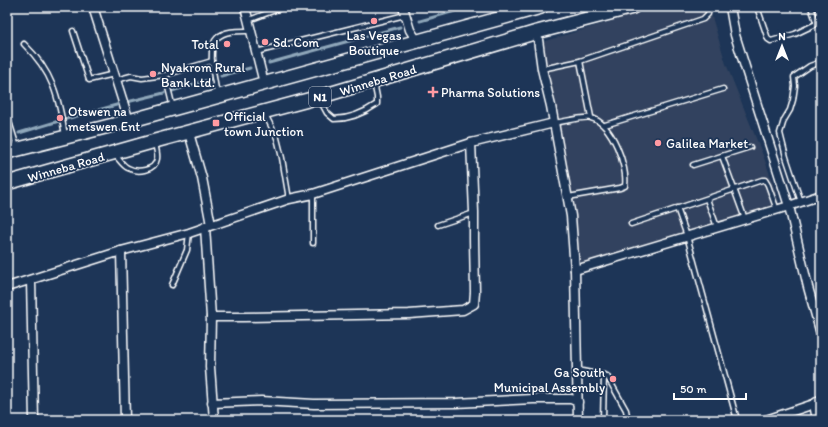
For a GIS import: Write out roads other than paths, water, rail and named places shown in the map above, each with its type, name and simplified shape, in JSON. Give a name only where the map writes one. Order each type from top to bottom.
[{"type":"highway","name":"Winneba Road","points":[[12,151],[417,41],[524,9],[541,7]]},
{"type":"highway","name":"Winneba Road","points":[[7,183],[154,141],[319,98],[537,32],[633,7]]},
{"type":"street","points":[[245,7],[264,83]]},
{"type":"street","points":[[730,7],[735,35],[789,206],[804,273],[821,334]]},
{"type":"street","points":[[95,8],[129,120]]},
{"type":"street","points":[[404,11],[410,30],[417,41]]},
{"type":"street","points":[[537,32],[542,69],[554,123],[571,216],[575,270],[578,420]]},
{"type":"street","points":[[7,287],[121,251],[189,233],[289,199],[313,194],[470,143],[554,123]]},
{"type":"street","points":[[189,132],[202,178],[208,226],[211,317],[210,367],[214,420]]},
{"type":"street","points":[[211,317],[243,318],[409,314],[462,310],[474,304],[474,212],[470,143]]},
{"type":"street","points":[[575,270],[777,210],[821,195]]},
{"type":"street","points":[[121,251],[125,420]]},
{"type":"street","points":[[31,280],[34,420]]},
{"type":"street","points":[[212,403],[261,401],[314,404],[456,402],[533,399],[571,400],[578,402]]},
{"type":"street","points":[[766,420],[818,402],[818,420]]},
{"type":"lane","points":[[248,20],[280,7]]},
{"type":"lane","points":[[542,69],[580,61],[703,19],[708,14],[709,7]]},
{"type":"lane","points":[[756,7],[768,39],[771,41],[795,34],[816,24],[811,7]]},
{"type":"lane","points":[[256,52],[404,11]]},
{"type":"lane","points":[[73,31],[89,80],[131,76],[142,78],[165,75],[212,61]]},
{"type":"lane","points":[[220,95],[216,90],[212,61],[213,42],[218,36],[234,32],[251,31]]},
{"type":"lane","points":[[24,44],[40,61],[55,89],[66,137]]},
{"type":"lane","points":[[580,61],[590,117]]},
{"type":"lane","points":[[802,202],[786,157],[780,133],[793,100],[795,86],[794,77],[810,66],[821,62]]},
{"type":"lane","points":[[165,75],[173,108]]},
{"type":"lane","points":[[319,98],[327,113],[334,119],[344,119],[371,108],[376,104],[378,97],[374,81]]},
{"type":"lane","points":[[605,126],[723,90]]},
{"type":"lane","points":[[264,112],[277,138],[289,199]]},
{"type":"lane","points":[[7,115],[12,151]]},
{"type":"lane","points":[[554,123],[590,117],[605,126],[623,162],[626,179],[625,186],[620,188],[567,197]]},
{"type":"lane","points":[[113,153],[127,168],[138,171],[148,169],[157,159],[154,141]]},
{"type":"lane","points":[[694,165],[750,147]]},
{"type":"lane","points":[[722,156],[745,219]]},
{"type":"lane","points":[[631,224],[762,180],[765,180],[768,185],[777,210]]},
{"type":"lane","points":[[313,194],[313,243]]},
{"type":"lane","points":[[707,198],[717,228]]},
{"type":"lane","points":[[678,208],[737,420]]},
{"type":"lane","points":[[438,225],[474,212]]},
{"type":"lane","points":[[172,285],[186,250],[189,233]]},
{"type":"lane","points":[[577,370],[606,376],[626,410],[628,420]]},
{"type":"lane","points":[[603,420],[604,375]]},
{"type":"waterway","points":[[420,21],[469,7]]},
{"type":"waterway","points":[[269,63],[400,27]]},
{"type":"waterway","points":[[221,76],[250,68]]},
{"type":"waterway","points":[[172,91],[211,79]]},
{"type":"waterway","points":[[127,102],[164,93]]},
{"type":"waterway","points":[[66,119],[120,104]]},
{"type":"waterway","points":[[19,133],[59,121]]},
{"type":"place","name":"Las Vegas Boutique","points":[[374,21]]},
{"type":"place","name":"Sd. Com","points":[[265,42]]},
{"type":"place","name":"Total","points":[[227,44]]},
{"type":"place","name":"Nyakrom Rural Bank Ltd.","points":[[153,74]]},
{"type":"place","name":"Pharma Solutions","points":[[433,92]]},
{"type":"place","name":"Otswen na metswen Ent","points":[[60,118]]},
{"type":"place","name":"Official town Junction","points":[[216,123]]},
{"type":"place","name":"Galilea Market","points":[[658,143]]},
{"type":"place","name":"Ga South Municipal Assembly","points":[[613,379]]}]
